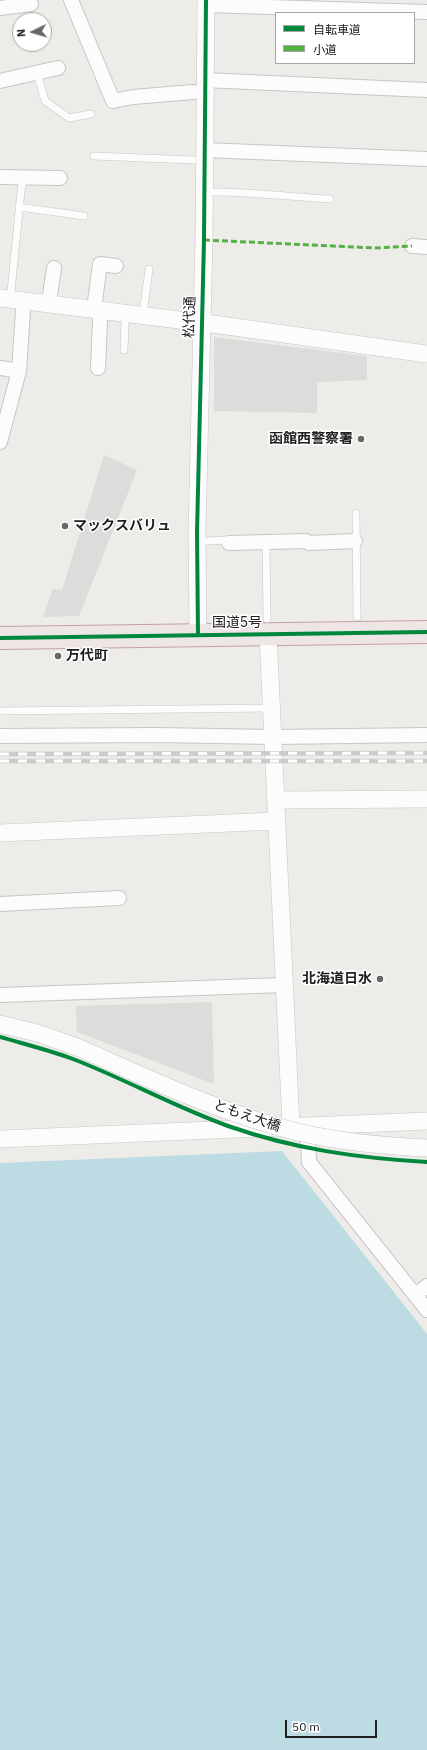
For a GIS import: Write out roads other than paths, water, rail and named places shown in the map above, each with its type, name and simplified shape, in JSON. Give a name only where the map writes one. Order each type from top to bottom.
[{"type":"highway","name":"国道5号","points":[[0,638],[135,637],[198,634],[268,626],[427,632]]},
{"type":"street","points":[[71,0],[113,101],[199,86],[427,90]]},
{"type":"street","points":[[206,2],[427,12]]},
{"type":"street","name":"松代通","points":[[198,634],[197,532],[201,323],[198,155],[199,86],[206,2]]},
{"type":"street","points":[[1,5],[31,4]]},
{"type":"street","points":[[0,81],[58,68]]},
{"type":"street","points":[[198,155],[427,159]]},
{"type":"street","points":[[0,177],[60,178]]},
{"type":"street","points":[[412,246],[427,247]]},
{"type":"street","points":[[95,301],[100,264],[116,266]]},
{"type":"street","points":[[50,295],[54,268]]},
{"type":"street","points":[[5,294],[427,354]]},
{"type":"street","points":[[0,442],[19,371],[23,311]]},
{"type":"street","points":[[98,368],[100,320]]},
{"type":"street","points":[[0,368],[19,371]]},
{"type":"street","points":[[229,543],[306,541],[309,543],[356,541]]},
{"type":"street","points":[[268,626],[284,985],[299,1125],[309,1162],[427,1310]]},
{"type":"street","points":[[0,736],[156,735],[273,737],[427,735]]},
{"type":"street","points":[[276,800],[427,799]]},
{"type":"street","points":[[0,833],[277,821]]},
{"type":"street","points":[[0,904],[119,898]]},
{"type":"street","points":[[0,995],[284,985]]},
{"type":"street","name":"ともえ大橋","points":[[0,1024],[77,1047],[229,1111],[266,1123],[298,1132],[337,1139],[427,1148]]},
{"type":"street","points":[[0,1139],[427,1120]]},
{"type":"street","points":[[415,1295],[427,1286]]},
{"type":"lane","points":[[37,73],[45,101],[69,118],[91,114]]},
{"type":"lane","points":[[94,156],[198,155]]},
{"type":"lane","points":[[5,294],[22,184],[27,178]]},
{"type":"lane","points":[[214,192],[245,192],[330,199]]},
{"type":"lane","points":[[19,206],[84,216]]},
{"type":"lane","points":[[144,307],[149,269]]},
{"type":"lane","points":[[124,323],[124,350]]},
{"type":"lane","points":[[356,513],[357,617]]},
{"type":"lane","points":[[207,541],[227,540],[229,543]]},
{"type":"lane","points":[[266,542],[268,626]]},
{"type":"lane","points":[[0,711],[272,708]]},
{"type":"water","points":[[282,1151],[427,1334],[427,1750],[0,1750],[0,1163]]},
{"type":"railway","points":[[0,754],[427,753]]},
{"type":"railway","points":[[0,761],[427,761]]},
{"type":"place","name":"函館西警察署","points":[[361,439]]},
{"type":"place","name":"マックスバリュ","points":[[65,526]]},
{"type":"place","name":"万代町","points":[[58,656]]},
{"type":"place","name":"北海道日水","points":[[380,979]]}]
